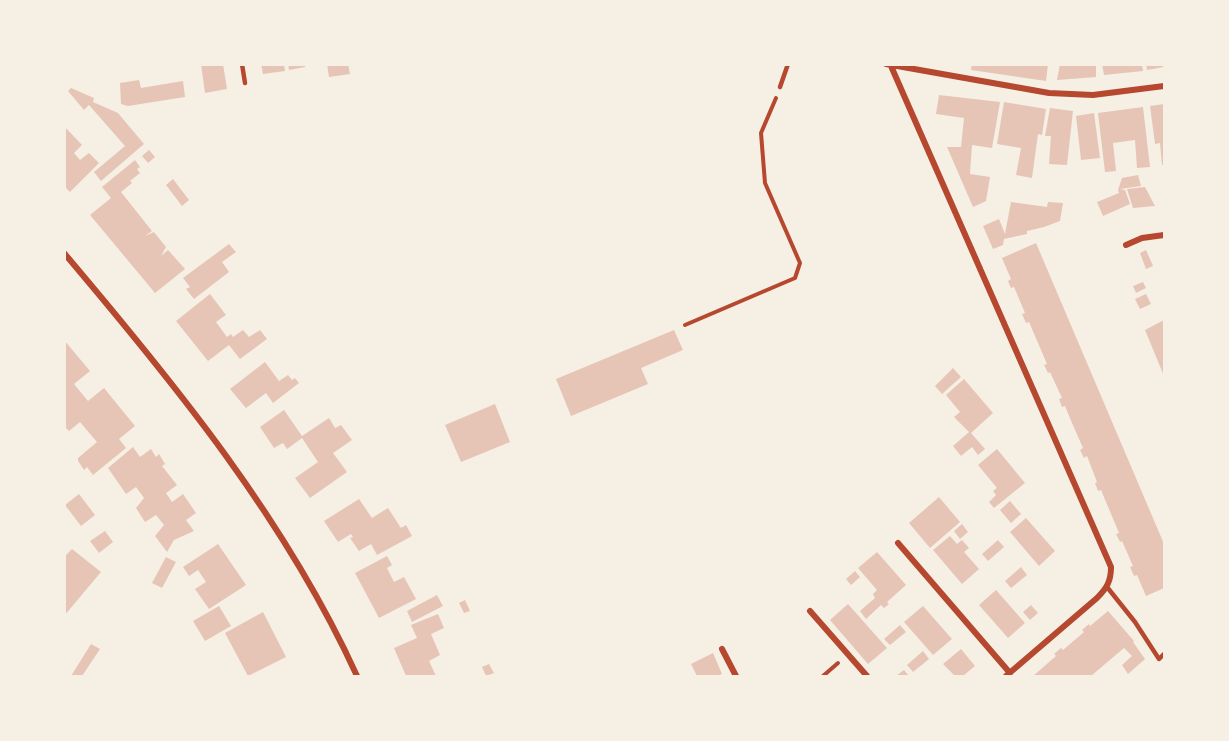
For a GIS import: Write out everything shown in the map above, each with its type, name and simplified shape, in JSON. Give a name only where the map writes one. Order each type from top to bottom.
[{"type":"street","points":[[888,65],[1049,93],[1093,95],[1164,86]]},
{"type":"street","points":[[888,65],[1107,556],[1111,567],[1111,579],[1097,598],[1008,675],[898,543]]},
{"type":"street","points":[[1126,245],[1142,238],[1164,235]]},
{"type":"street","points":[[64,253],[185,403],[265,513],[311,584],[357,676]]},
{"type":"street","points":[[810,611],[867,676]]},
{"type":"street","points":[[722,649],[736,676]]},
{"type":"lane","points":[[242,64],[245,83]]},
{"type":"lane","points":[[780,87],[788,64]]},
{"type":"lane","points":[[1107,587],[1135,622],[1159,659],[1164,654]]},
{"type":"path","points":[[685,325],[795,278],[800,263],[765,183],[761,133],[780,87]]},
{"type":"building","points":[[201,64],[223,64],[227,89],[205,93]]},
{"type":"building","points":[[261,64],[284,64],[285,71],[263,74]]},
{"type":"building","points":[[288,64],[305,64],[305,67],[289,70]]},
{"type":"building","points":[[327,64],[348,64],[350,74],[329,77]]},
{"type":"building","points":[[972,64],[1048,64],[1046,81],[971,70]]},
{"type":"building","points":[[1060,64],[1096,64],[1096,77],[1057,80]]},
{"type":"building","points":[[1102,64],[1142,64],[1143,71],[1104,75]]},
{"type":"building","points":[[1146,64],[1164,64],[1164,67],[1147,70]]},
{"type":"building","points":[[139,80],[141,88],[183,81],[185,97],[128,106],[121,104],[120,83]]},
{"type":"building","points":[[71,88],[94,98],[93,102],[118,113],[144,144],[101,181],[94,172],[125,146],[89,105],[84,110],[68,91]]},
{"type":"building","points":[[939,95],[1000,102],[992,148],[972,145],[970,174],[990,177],[986,201],[973,207],[947,147],[961,147],[964,118],[936,114]]},
{"type":"building","points":[[1004,102],[1046,109],[1042,135],[1038,134],[1032,178],[1016,175],[1021,148],[997,144]]},
{"type":"building","points":[[1164,104],[1164,164],[1162,165],[1160,143],[1155,144],[1150,106]]},
{"type":"building","points":[[1143,107],[1150,167],[1137,168],[1135,140],[1113,143],[1116,171],[1105,172],[1098,113]]},
{"type":"building","points":[[1050,108],[1073,111],[1067,165],[1049,164],[1051,136],[1045,136]]},
{"type":"building","points":[[1094,113],[1100,158],[1081,160],[1076,116]]},
{"type":"building","points":[[64,126],[82,145],[74,153],[80,160],[89,153],[99,163],[70,192],[64,186]]},
{"type":"building","points":[[149,150],[155,157],[148,163],[142,156]]},
{"type":"building","points":[[135,160],[140,167],[137,169],[140,173],[121,192],[152,231],[145,236],[154,232],[166,247],[161,256],[168,250],[185,269],[155,293],[90,215],[111,198],[102,187]]},
{"type":"building","points":[[1138,175],[1141,186],[1120,189],[1125,190],[1130,204],[1103,216],[1097,202],[1119,193],[1122,178]]},
{"type":"building","points":[[173,179],[189,200],[182,206],[166,185]]},
{"type":"building","points":[[1145,187],[1155,206],[1133,208],[1127,189]]},
{"type":"building","points":[[1011,202],[1047,207],[1048,202],[1063,203],[1060,221],[1027,231],[1027,234],[1004,239],[1003,245],[993,249],[983,226],[999,219],[1005,234]]},
{"type":"building","points":[[1036,243],[1164,544],[1164,588],[1146,596],[1137,575],[1134,576],[1130,567],[1133,566],[1122,541],[1120,542],[1116,534],[1119,533],[1101,490],[1098,491],[1087,456],[1084,458],[1080,450],[1083,448],[1065,406],[1062,407],[1059,399],[1062,398],[1050,372],[1048,373],[1044,365],[1047,364],[1029,322],[1026,323],[1022,314],[1025,313],[1014,287],[1011,288],[1008,281],[1011,279],[1002,258]]},
{"type":"building","points":[[229,244],[236,252],[222,262],[229,272],[194,299],[186,289],[190,287],[183,278]]},
{"type":"building","points":[[1146,250],[1153,266],[1146,269],[1140,253]]},
{"type":"building","points":[[1143,282],[1146,288],[1136,293],[1133,286]]},
{"type":"building","points":[[210,294],[226,315],[216,322],[227,337],[231,334],[233,337],[243,330],[249,337],[260,330],[267,339],[240,359],[229,345],[208,361],[176,321]]},
{"type":"building","points":[[1146,294],[1151,304],[1140,309],[1135,299]]},
{"type":"building","points":[[1164,320],[1164,376],[1145,330]]},
{"type":"building","points":[[674,330],[683,350],[641,368],[648,384],[571,416],[556,379]]},
{"type":"building","points":[[64,340],[90,371],[74,384],[88,401],[104,388],[135,426],[119,439],[126,448],[93,475],[87,467],[84,470],[78,458],[97,442],[80,422],[69,431],[64,426]]},
{"type":"building","points":[[265,362],[279,381],[288,375],[299,383],[273,403],[266,393],[246,408],[230,389]]},
{"type":"building","points":[[953,368],[961,377],[942,394],[935,386]]},
{"type":"building","points":[[964,379],[993,413],[971,433],[985,449],[978,455],[972,447],[961,456],[953,446],[969,432],[954,417],[960,412],[946,395]]},
{"type":"building","points":[[495,404],[510,442],[461,462],[445,425]]},
{"type":"building","points":[[284,410],[302,436],[329,418],[335,428],[341,425],[352,440],[333,453],[347,472],[310,498],[295,478],[318,462],[302,438],[287,449],[283,443],[274,448],[260,427]]},
{"type":"building","points":[[133,447],[140,457],[151,449],[156,457],[159,454],[165,464],[162,466],[177,485],[166,493],[172,502],[183,494],[196,513],[186,520],[194,531],[174,540],[167,552],[155,536],[164,525],[156,515],[145,522],[136,508],[144,498],[136,487],[126,494],[108,468]]},
{"type":"building","points":[[997,449],[1025,483],[994,508],[989,502],[996,495],[993,491],[997,488],[978,465]]},
{"type":"building","points":[[79,494],[95,515],[81,526],[65,505]]},
{"type":"building","points":[[939,497],[960,522],[930,548],[909,523]]},
{"type":"building","points":[[359,499],[372,518],[388,508],[401,528],[406,525],[412,536],[377,555],[371,544],[359,551],[350,538],[353,537],[351,534],[338,542],[324,521]]},
{"type":"building","points":[[1010,501],[1021,514],[1011,523],[1000,510]]},
{"type":"building","points":[[1026,518],[1055,551],[1039,566],[1010,532]]},
{"type":"building","points":[[962,524],[968,532],[960,539],[954,531]]},
{"type":"building","points":[[105,531],[113,542],[99,553],[90,541]]},
{"type":"building","points":[[950,536],[957,544],[962,540],[969,548],[964,552],[979,569],[962,584],[933,550]]},
{"type":"building","points":[[998,540],[1004,547],[988,561],[982,554]]},
{"type":"building","points":[[218,544],[246,585],[209,609],[195,589],[206,582],[198,570],[189,576],[183,567]]},
{"type":"building","points":[[72,549],[101,572],[64,616],[64,557]]},
{"type":"building","points":[[877,552],[906,585],[887,602],[889,604],[884,608],[881,605],[866,619],[860,611],[875,598],[873,594],[877,590],[858,568]]},
{"type":"building","points":[[387,556],[392,565],[387,568],[394,582],[404,577],[416,599],[379,618],[355,573]]},
{"type":"building","points":[[166,557],[176,562],[162,588],[152,583]]},
{"type":"building","points":[[1021,567],[1027,575],[1011,588],[1005,581]]},
{"type":"building","points":[[855,571],[860,577],[851,585],[846,579]]},
{"type":"building","points":[[996,590],[1025,623],[1008,638],[979,605]]},
{"type":"building","points":[[437,595],[443,606],[412,622],[407,611]]},
{"type":"building","points":[[465,600],[470,611],[464,613],[459,603]]},
{"type":"building","points":[[848,604],[887,648],[868,664],[830,620]]},
{"type":"building","points":[[1031,605],[1038,613],[1030,620],[1023,612]]},
{"type":"building","points":[[219,606],[231,626],[205,641],[193,621]]},
{"type":"building","points":[[923,606],[952,639],[933,655],[904,622]]},
{"type":"building","points":[[1108,611],[1134,641],[1145,659],[1128,674],[1122,665],[1132,656],[1124,648],[1091,676],[1033,676],[1056,656],[1054,654],[1061,648],[1063,650],[1084,632],[1082,630]]},
{"type":"building","points":[[263,612],[286,657],[248,676],[225,633]]},
{"type":"building","points":[[438,614],[444,628],[431,634],[440,655],[429,661],[436,676],[406,676],[394,648],[417,638],[411,625]]},
{"type":"building","points":[[900,625],[906,632],[890,645],[884,639]]},
{"type":"building","points":[[91,644],[100,649],[82,676],[71,676]]},
{"type":"building","points":[[961,649],[975,666],[963,676],[955,676],[943,664]]},
{"type":"building","points":[[923,651],[929,659],[913,672],[907,665]]},
{"type":"building","points":[[713,653],[722,674],[697,676],[691,664]]},
{"type":"building","points":[[489,664],[494,673],[486,676],[482,667]]},
{"type":"building","points":[[904,670],[909,676],[896,676]]}]
